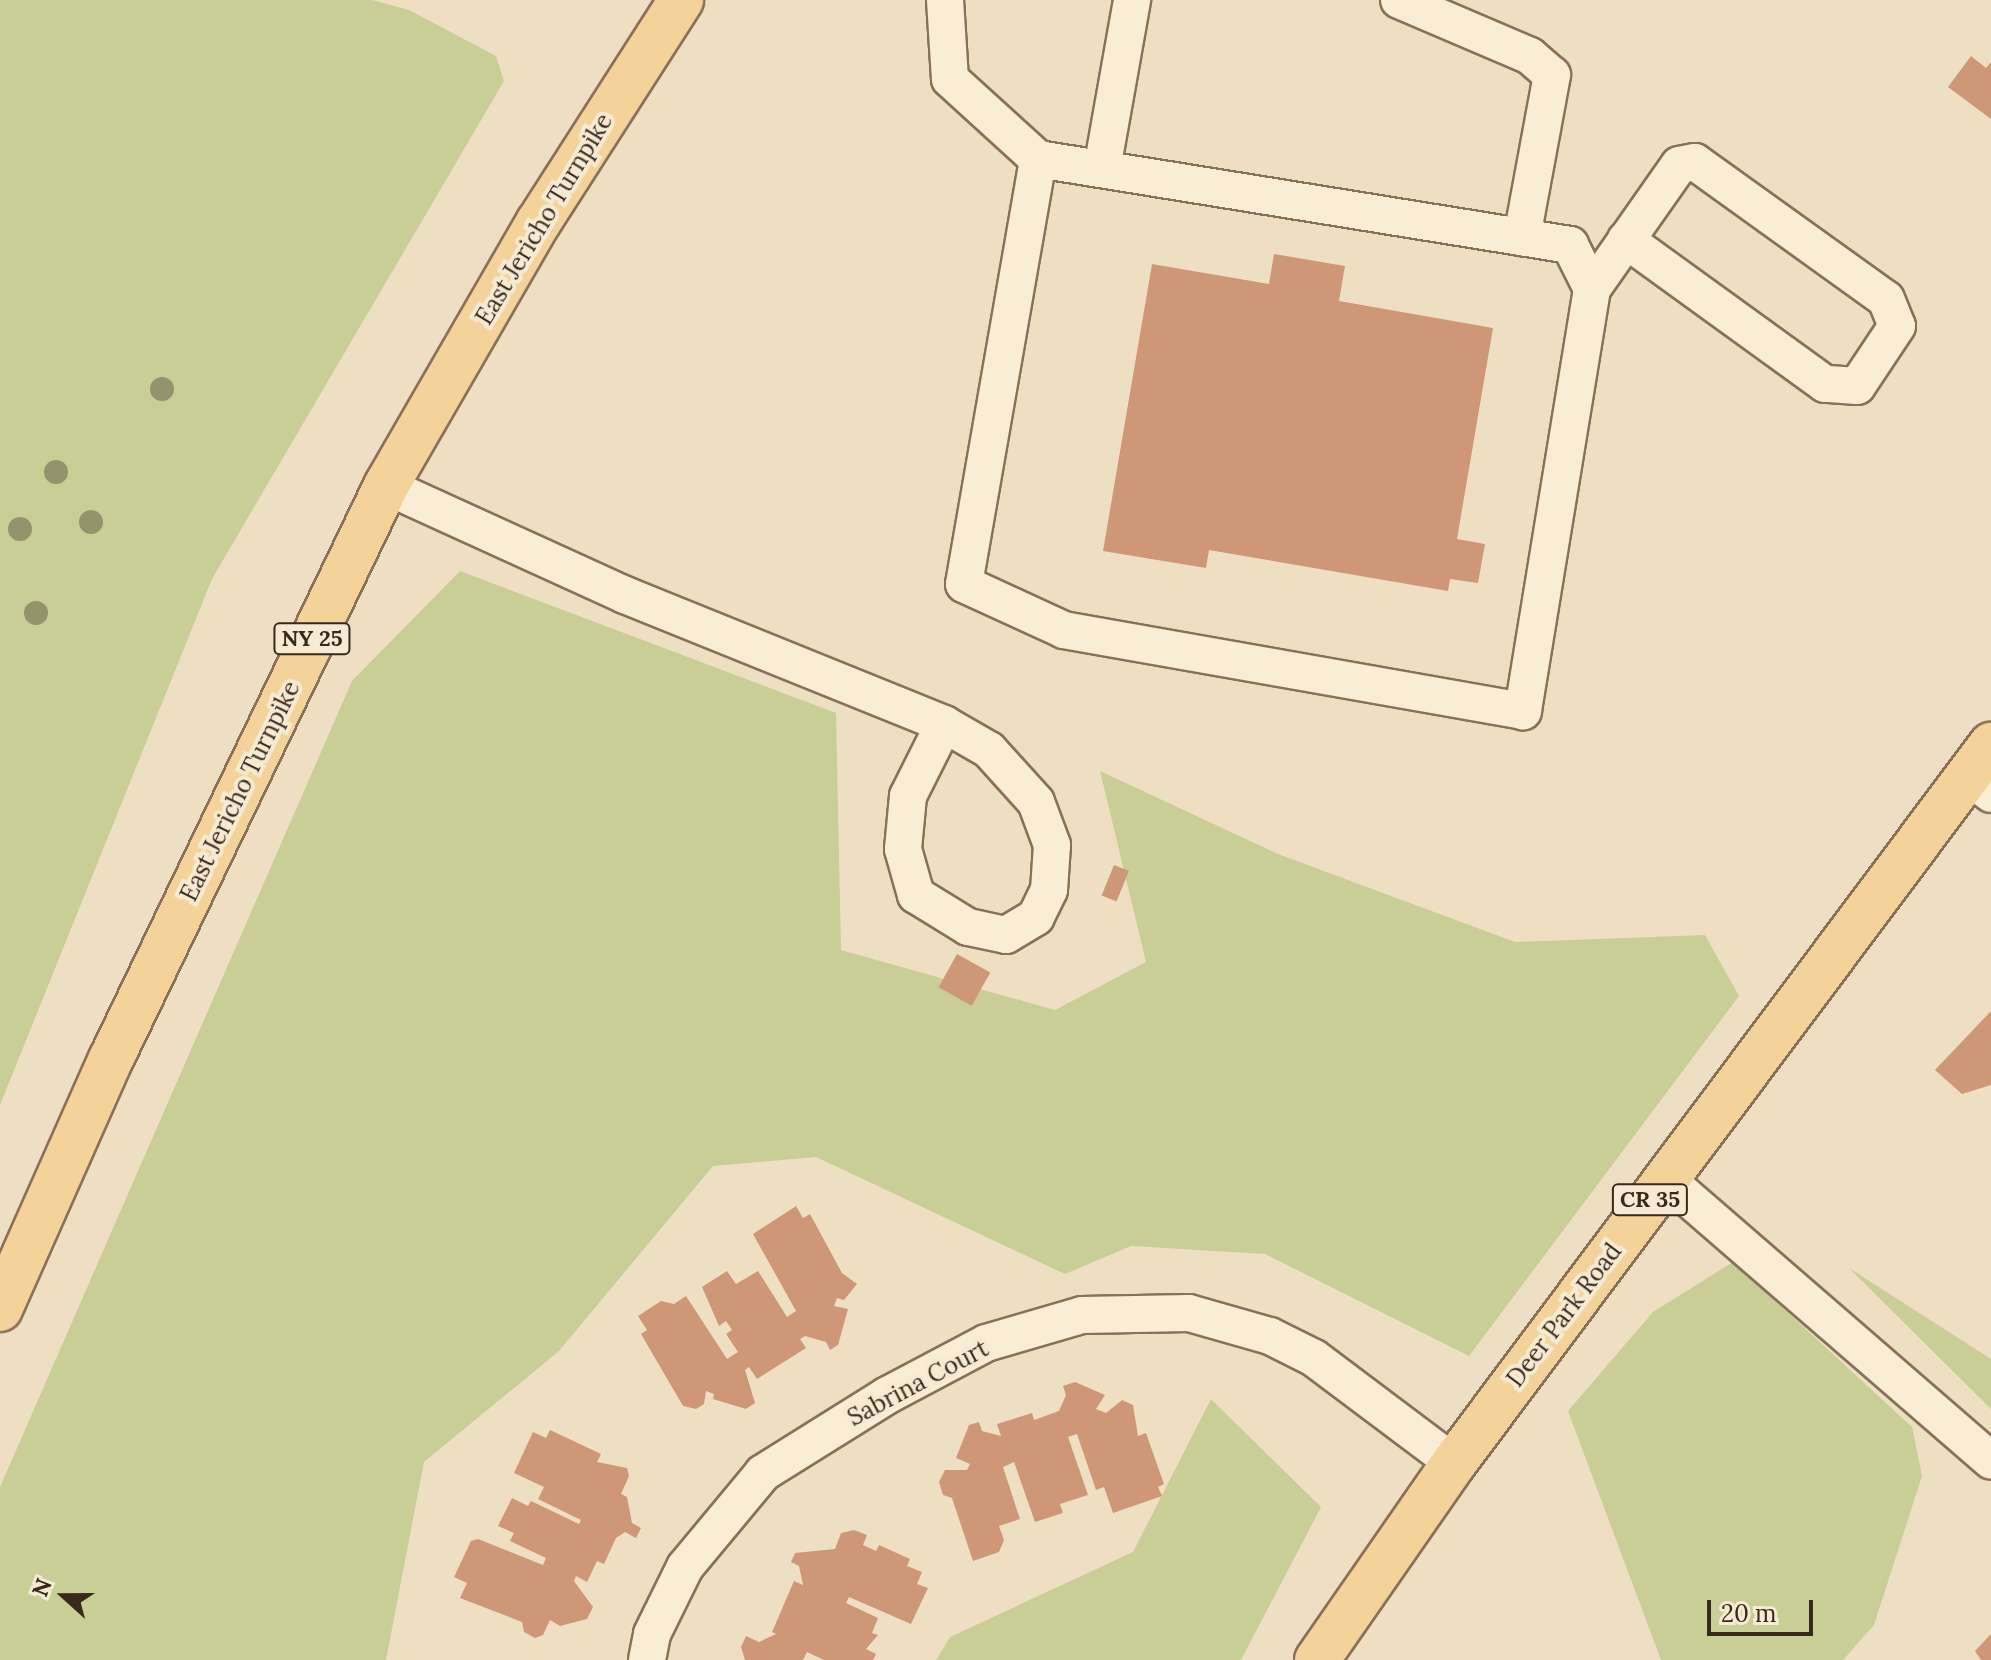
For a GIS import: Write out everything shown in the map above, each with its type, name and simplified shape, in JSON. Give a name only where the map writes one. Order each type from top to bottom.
[{"type":"main road","name":"East Jericho Turnpike","points":[[0,1309],[111,1059],[386,486],[538,223],[674,3]]},
{"type":"main road","name":"Deer Park Road","points":[[1317,1660],[1454,1463],[1666,1179],[1983,772]]},
{"type":"street","points":[[945,0],[950,79],[1038,159],[1570,245],[1592,289]]},
{"type":"street","points":[[1102,169],[1132,0]]},
{"type":"street","points":[[1399,0],[1530,56],[1552,75],[1522,237]]},
{"type":"street","points":[[1038,159],[964,584],[1064,630],[1523,711],[1592,289],[1626,240],[1679,165],[1695,162],[1886,299],[1897,326],[1857,386],[1825,384],[1626,240]]},
{"type":"street","points":[[386,486],[625,595],[944,724],[989,750],[1036,802],[1052,845],[1049,890],[1036,917],[1006,935],[968,927],[916,895],[903,849],[908,796],[944,724]]},
{"type":"street","points":[[1666,1179],[1991,1461]]},
{"type":"street","name":"Sabrina Court","points":[[647,1660],[652,1634],[685,1567],[763,1473],[886,1396],[986,1343],[1082,1315],[1189,1313],[1270,1336],[1314,1358],[1454,1463]]},
{"type":"green space","points":[[0,0],[372,0],[409,10],[496,56],[504,81],[212,579],[0,1105]]},
{"type":"green space","points":[[460,571],[836,713],[841,950],[1055,1010],[1146,962],[1100,771],[1278,854],[1515,942],[1705,935],[1739,996],[1469,1356],[1265,1254],[1131,1246],[1065,1274],[816,1157],[713,1166],[559,1351],[424,1462],[386,1660],[0,1660],[0,1487],[352,681]]},
{"type":"green space","points":[[1733,1262],[1912,1427],[1922,1476],[1874,1625],[1843,1660],[1661,1660],[1568,1411],[1653,1312]]},
{"type":"green space","points":[[1849,1268],[1991,1359],[1991,1409]]},
{"type":"green space","points":[[1211,1399],[1321,1507],[1241,1660],[936,1660],[950,1637],[1133,1552]]},
{"type":"building","points":[[1971,56],[1986,68],[1991,62],[1991,119],[1948,87]]},
{"type":"building","points":[[1274,254],[1345,266],[1339,301],[1493,328],[1457,539],[1485,544],[1478,583],[1450,579],[1448,591],[1209,550],[1206,568],[1103,551],[1152,264],[1269,284]]},
{"type":"building","points":[[1114,865],[1129,871],[1116,902],[1102,896]]},
{"type":"building","points":[[957,954],[990,972],[972,1006],[939,987]]},
{"type":"building","points":[[1991,1011],[1991,1085],[1962,1094],[1935,1070]]},
{"type":"building","points":[[796,1206],[803,1218],[810,1214],[842,1273],[857,1284],[844,1300],[837,1298],[834,1306],[848,1309],[838,1345],[830,1350],[826,1342],[805,1336],[800,1339],[806,1348],[757,1379],[749,1367],[745,1370],[755,1403],[746,1409],[713,1399],[714,1394],[706,1391],[704,1404],[696,1409],[683,1406],[641,1334],[647,1330],[638,1316],[661,1301],[674,1304],[686,1296],[727,1359],[738,1352],[726,1334],[732,1330],[726,1321],[719,1326],[702,1287],[727,1271],[736,1284],[758,1271],[787,1317],[796,1311],[753,1234]]},
{"type":"building","points":[[1075,1382],[1105,1395],[1096,1409],[1106,1413],[1122,1400],[1133,1405],[1138,1436],[1146,1433],[1164,1484],[1158,1487],[1162,1496],[1113,1513],[1104,1487],[1096,1490],[1077,1434],[1068,1437],[1088,1495],[1060,1504],[1063,1513],[1035,1522],[1014,1462],[1003,1467],[1020,1519],[999,1526],[1004,1540],[999,1552],[973,1561],[952,1498],[943,1495],[939,1482],[945,1470],[967,1470],[970,1464],[956,1458],[969,1425],[979,1422],[982,1431],[1001,1436],[997,1424],[1032,1413],[1034,1420],[1059,1411],[1066,1395],[1063,1386]]},
{"type":"building","points":[[550,1430],[601,1454],[597,1462],[627,1468],[629,1476],[621,1494],[627,1497],[632,1523],[641,1528],[636,1538],[625,1532],[616,1538],[604,1564],[597,1561],[587,1582],[576,1576],[574,1581],[593,1607],[587,1619],[560,1626],[550,1620],[543,1635],[535,1638],[524,1632],[522,1622],[460,1598],[467,1583],[454,1577],[471,1541],[478,1539],[543,1565],[546,1558],[510,1541],[514,1533],[498,1526],[512,1498],[528,1506],[531,1501],[579,1524],[581,1520],[538,1499],[544,1487],[514,1473],[533,1432],[546,1438]]},
{"type":"building","points":[[854,1530],[867,1535],[863,1545],[876,1551],[879,1545],[910,1559],[907,1566],[922,1572],[917,1584],[928,1588],[911,1624],[849,1597],[846,1603],[878,1618],[872,1633],[878,1635],[866,1649],[876,1654],[873,1660],[824,1660],[807,1652],[803,1660],[745,1660],[741,1647],[746,1636],[759,1642],[776,1634],[772,1632],[794,1581],[803,1585],[799,1566],[791,1562],[795,1553],[835,1549],[841,1533]]},
{"type":"building","points":[[1991,1634],[1991,1660],[1981,1660],[1975,1651]]}]
